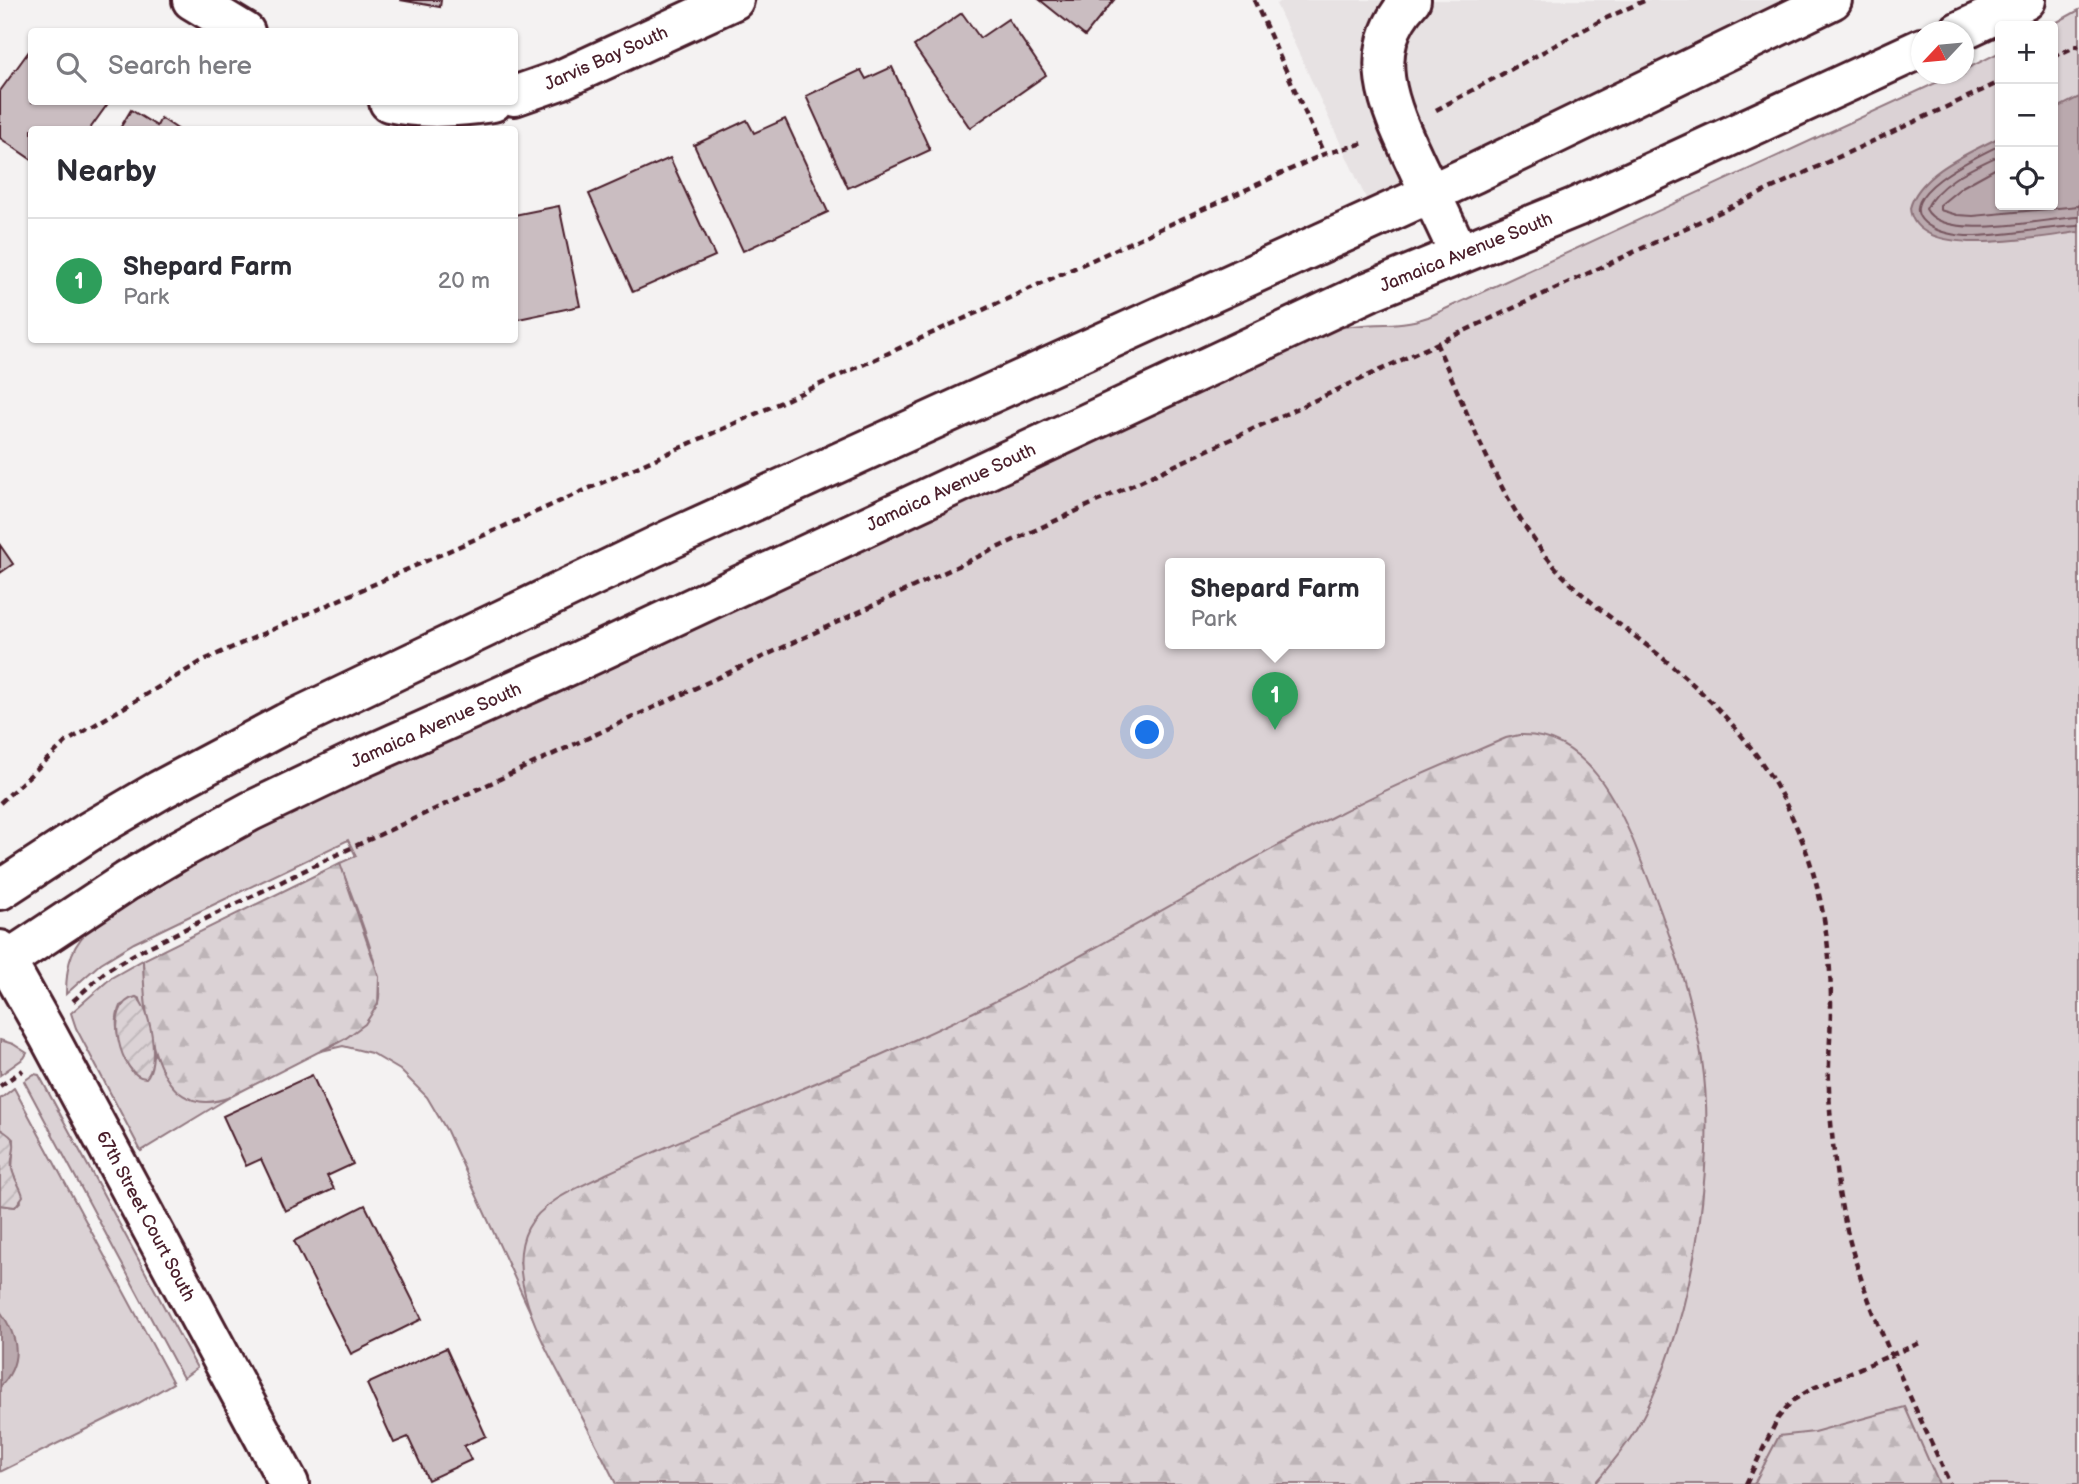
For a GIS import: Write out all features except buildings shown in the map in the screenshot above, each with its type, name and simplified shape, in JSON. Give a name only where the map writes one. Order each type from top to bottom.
[{"type":"street","points":[[192,0],[238,28]]},
{"type":"street","name":"Jarvis Bay South","points":[[518,95],[559,80],[734,0]]},
{"type":"street","points":[[1411,0],[1393,26],[1385,55],[1387,97],[1459,253]]},
{"type":"street","points":[[0,890],[90,831],[160,790],[286,723],[671,539],[1430,193],[1832,0]]},
{"type":"street","points":[[1974,24],[2026,0]]},
{"type":"street","name":"Jamaica Avenue South","points":[[2,958],[135,876],[251,811],[1349,301],[1459,253],[1576,207],[1911,53]]},
{"type":"street","points":[[415,105],[473,105]]},
{"type":"street","name":"67th Street Court South","points":[[2,958],[289,1484]]},
{"type":"path","points":[[1254,0],[1324,153]]},
{"type":"path","points":[[0,803],[66,742],[204,660],[729,426],[1324,153],[1366,143],[1448,104],[1601,21],[1646,0]]},
{"type":"path","points":[[2058,55],[2079,45]]},
{"type":"path","points":[[74,999],[99,976],[116,965],[264,890],[543,757],[1996,84]]},
{"type":"path","points":[[1436,343],[1503,488],[1521,521],[1544,552],[1581,593],[1702,691],[1729,719],[1762,763],[1797,826],[1817,886],[1829,956],[1829,1103],[1839,1188],[1850,1240],[1892,1356],[1950,1484]]},
{"type":"path","points":[[0,1086],[29,1066]]},
{"type":"path","points":[[1746,1484],[1787,1405],[1813,1388],[1922,1342]]},
{"type":"shaded area","points":[[1284,0],[1790,0],[1375,218],[1276,4]]},
{"type":"green space","points":[[2079,10],[2079,1484],[660,1484],[520,1261],[528,1304],[550,1355],[447,1131],[427,1097],[400,1070],[371,1053],[343,1046],[317,1052],[346,1038],[364,1021],[378,1002],[377,974],[372,955],[340,863],[356,856],[348,840],[134,943],[101,963],[66,994],[67,973],[72,954],[81,938],[96,923],[157,883],[297,811],[1335,329],[1428,317],[1933,84],[1974,84],[1974,65],[1995,54],[1995,210],[2058,210],[2058,22]]},
{"type":"green space","points":[[1519,735],[1543,737],[1563,746],[1581,759],[1611,795],[1632,837],[1668,932],[1691,1008],[1702,1060],[1706,1150],[1695,1252],[1684,1303],[1670,1352],[1653,1396],[1629,1441],[1594,1484],[616,1484],[541,1338],[524,1292],[521,1248],[528,1228],[542,1210],[562,1196],[606,1174],[890,1051],[984,1007],[1353,806],[1506,738]]},
{"type":"green space","points":[[340,863],[379,977],[378,1004],[365,1024],[346,1038],[230,1097],[204,1102],[183,1095],[168,1080],[157,1059],[146,1007],[143,960]]},
{"type":"green space","points":[[143,960],[147,1021],[140,999],[136,997],[120,1006],[117,1022],[122,1049],[133,1073],[154,1055],[152,1045],[171,1082],[189,1098],[214,1101],[230,1097],[141,1151],[76,1028],[71,1013],[111,978]]},
{"type":"green space","points":[[136,997],[146,1012],[152,1036],[152,1061],[146,1078],[137,1075],[129,1067],[118,1040],[119,1012],[125,1002]]},
{"type":"green space","points":[[0,1040],[27,1053],[0,1075]]},
{"type":"green space","points":[[34,1074],[39,1075],[197,1368],[183,1378],[24,1081]]},
{"type":"green space","points":[[14,1088],[173,1383],[137,1404],[0,1472],[0,1205],[15,1207],[21,1201],[12,1170],[14,1140],[0,1129],[0,1099]]},
{"type":"green space","points":[[0,1129],[12,1138],[14,1143],[12,1169],[23,1196],[15,1207],[0,1205]]},
{"type":"green space","points":[[1905,1407],[1939,1484],[1754,1484],[1779,1436],[1814,1432]]},
{"type":"water","points":[[2079,97],[2079,232],[2011,241],[1956,241],[1933,236],[1917,225],[1910,208],[1924,184],[1948,165],[1995,140],[1995,210],[2058,210],[2058,108]]},
{"type":"water","points":[[0,1311],[11,1331],[16,1350],[12,1368],[0,1387]]},
{"type":"place","name":"Shepard Farm","points":[[1275,730]]}]
